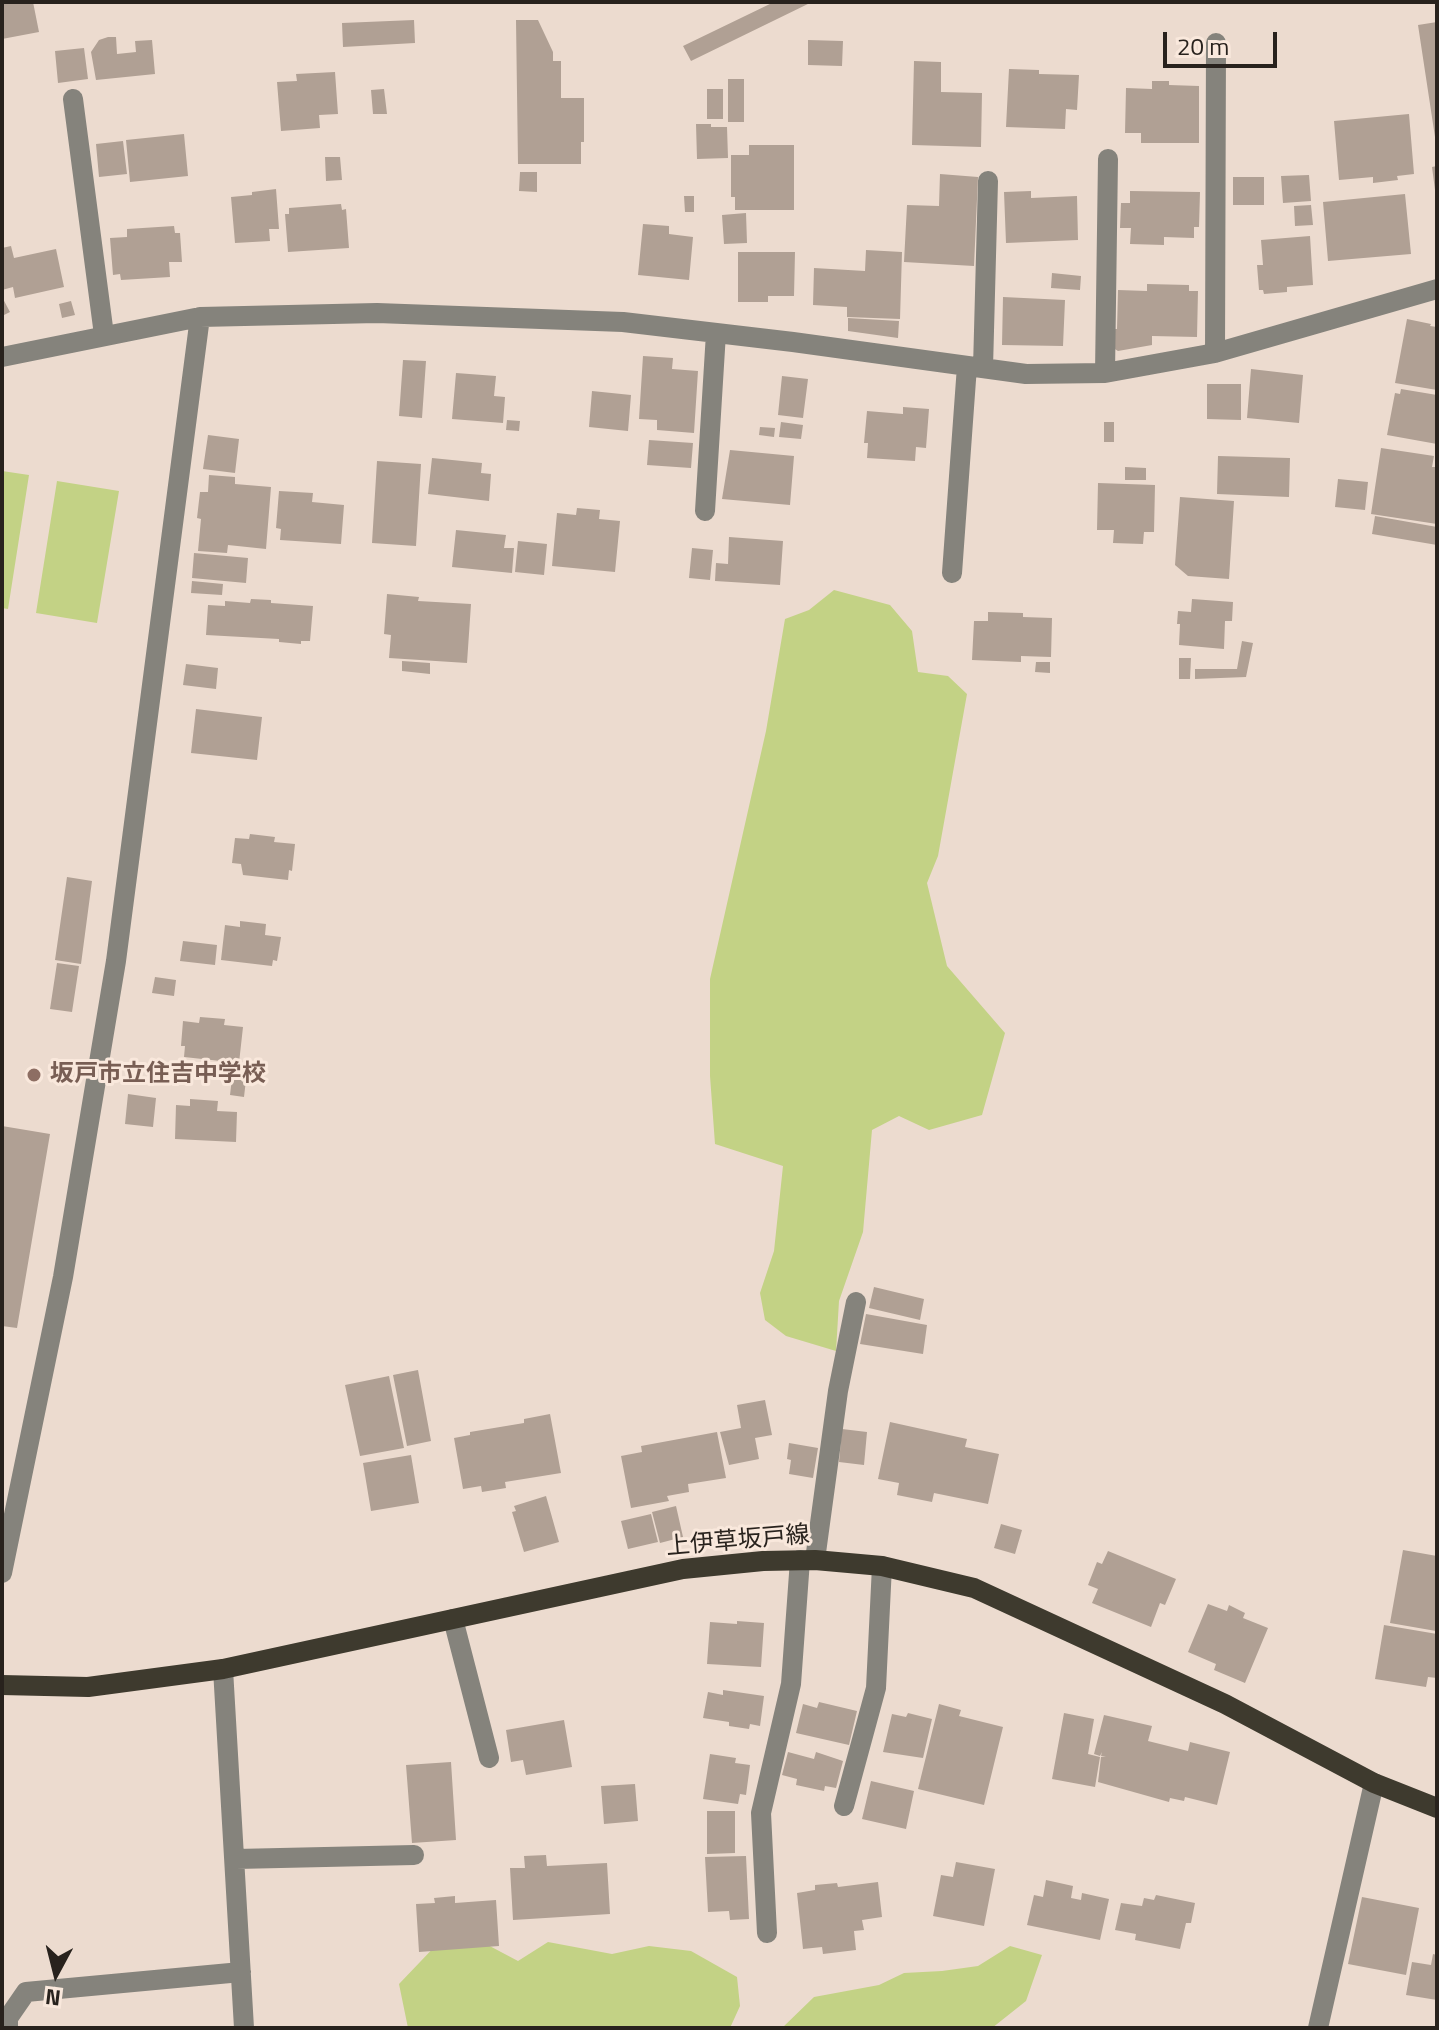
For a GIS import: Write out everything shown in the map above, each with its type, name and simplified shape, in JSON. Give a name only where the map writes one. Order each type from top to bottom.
[{"type":"main road","name":"上伊草坂戸線","points":[[2,1685],[88,1687],[223,1669],[683,1569],[808,1560],[882,1566],[974,1588],[1225,1704],[1374,1783],[1437,1808]]},
{"type":"street","points":[[1215,353],[1216,43]]},
{"type":"street","points":[[73,99],[104,335]]},
{"type":"street","points":[[1105,373],[1108,159]]},
{"type":"street","points":[[952,573],[975,367],[988,181]]},
{"type":"street","points":[[2,357],[200,317],[377,313],[623,322],[1026,374],[1105,373],[1215,353],[1437,289]]},
{"type":"street","points":[[2,1573],[63,1277],[116,961],[200,317]]},
{"type":"street","points":[[705,511],[716,333]]},
{"type":"street","points":[[767,1933],[761,1813],[791,1684],[808,1560],[856,1302]]},
{"type":"street","points":[[844,1806],[876,1688],[882,1566]]},
{"type":"street","points":[[453,1619],[489,1758]]},
{"type":"street","points":[[223,1669],[244,2028]]},
{"type":"street","points":[[1318,2028],[1374,1783]]},
{"type":"street","points":[[236,1859],[414,1855]]},
{"type":"street","points":[[8,2028],[8,2018],[26,1992],[241,1972]]},
{"type":"green space","points":[[2,471],[29,475],[8,609],[2,608]]},
{"type":"green space","points":[[57,481],[119,491],[97,623],[36,613]]},
{"type":"green space","points":[[834,590],[890,605],[912,631],[918,672],[948,676],[967,694],[938,856],[927,883],[947,966],[1005,1033],[982,1115],[929,1130],[899,1116],[872,1130],[863,1232],[839,1301],[836,1351],[786,1336],[765,1320],[760,1293],[774,1251],[783,1166],[715,1144],[710,1076],[710,979],[766,731],[785,619],[809,610]]},
{"type":"green space","points":[[441,1940],[484,1943],[518,1961],[548,1942],[612,1954],[649,1946],[691,1951],[737,1977],[740,2006],[730,2028],[408,2028],[399,1984]]},
{"type":"green space","points":[[1010,1946],[1042,1955],[1026,2001],[992,2028],[782,2028],[814,1997],[879,1985],[904,1973],[978,1966]]},
{"type":"building","points":[[2,2],[33,2],[39,32],[2,39]]},
{"type":"building","points":[[774,2],[812,2],[691,61],[683,46]]},
{"type":"building","points":[[414,20],[415,43],[343,47],[342,23]]},
{"type":"building","points":[[516,20],[538,20],[553,52],[553,61],[561,61],[561,98],[584,98],[581,164],[518,164]]},
{"type":"building","points":[[1437,22],[1437,137],[1435,137],[1418,25]]},
{"type":"building","points":[[116,37],[117,54],[136,52],[135,41],[152,40],[155,74],[96,80],[91,52],[99,40]]},
{"type":"building","points":[[808,40],[843,41],[842,66],[808,65]]},
{"type":"building","points":[[84,48],[88,79],[58,83],[55,51]]},
{"type":"building","points":[[914,61],[941,62],[941,92],[982,93],[981,147],[912,145]]},
{"type":"building","points":[[1009,69],[1039,70],[1039,74],[1079,75],[1077,110],[1066,109],[1065,129],[1006,127]]},
{"type":"building","points":[[335,72],[338,114],[319,115],[320,128],[281,131],[277,82],[297,81],[296,74]]},
{"type":"building","points":[[728,79],[744,79],[744,122],[728,122]]},
{"type":"building","points":[[1152,81],[1199,86],[1199,143],[1141,143],[1141,133],[1125,133],[1126,88],[1152,89]]},
{"type":"building","points":[[384,89],[387,114],[373,114],[371,90]]},
{"type":"building","points":[[707,89],[723,89],[723,119],[707,119]]},
{"type":"building","points":[[1409,114],[1414,174],[1397,176],[1398,180],[1373,183],[1373,177],[1339,180],[1334,121]]},
{"type":"building","points":[[696,124],[727,127],[728,158],[697,159]]},
{"type":"building","points":[[184,134],[188,176],[130,182],[126,140]]},
{"type":"building","points":[[123,141],[127,174],[99,177],[96,144]]},
{"type":"building","points":[[749,145],[794,145],[794,210],[735,210],[735,197],[731,197],[731,155],[749,155]]},
{"type":"building","points":[[325,157],[340,157],[342,180],[326,181]]},
{"type":"building","points":[[1437,166],[1437,190],[1435,190],[1432,167]]},
{"type":"building","points":[[520,172],[537,172],[537,192],[519,191]]},
{"type":"building","points":[[940,174],[978,177],[974,266],[904,262],[907,205],[939,206]]},
{"type":"building","points":[[1309,175],[1311,201],[1283,203],[1281,176]]},
{"type":"building","points":[[1233,177],[1264,177],[1264,205],[1233,205]]},
{"type":"building","points":[[276,189],[279,229],[269,229],[270,241],[235,243],[231,197]]},
{"type":"building","points":[[1031,191],[1031,198],[1077,196],[1078,240],[1006,243],[1004,192]]},
{"type":"building","points":[[1130,191],[1200,192],[1199,227],[1194,227],[1194,238],[1164,237],[1164,245],[1130,244],[1131,228],[1120,228],[1121,203],[1130,203]]},
{"type":"building","points":[[1405,194],[1411,254],[1328,261],[1323,202]]},
{"type":"building","points":[[684,196],[694,196],[694,212],[685,212]]},
{"type":"building","points":[[341,204],[342,210],[346,209],[349,248],[288,252],[285,214],[289,214],[289,208]]},
{"type":"building","points":[[1311,205],[1313,225],[1295,226],[1294,206]]},
{"type":"building","points":[[746,213],[747,243],[724,244],[722,215]]},
{"type":"building","points":[[643,224],[669,226],[669,234],[693,237],[689,280],[638,275]]},
{"type":"building","points":[[174,226],[175,233],[180,233],[182,262],[169,262],[170,277],[121,280],[120,274],[113,275],[110,238],[127,237],[127,229]]},
{"type":"building","points":[[1310,236],[1313,285],[1287,287],[1287,292],[1264,294],[1263,290],[1259,290],[1257,265],[1263,265],[1261,240]]},
{"type":"building","points":[[11,246],[14,258],[56,249],[64,287],[15,298],[13,287],[2,290],[2,248]]},
{"type":"building","points":[[866,250],[902,252],[900,319],[847,317],[847,307],[813,305],[814,268],[865,271]]},
{"type":"building","points":[[738,252],[795,252],[794,296],[768,296],[768,302],[738,302]]},
{"type":"building","points":[[1052,273],[1081,276],[1080,290],[1051,288]]},
{"type":"building","points":[[1147,284],[1189,285],[1189,291],[1198,291],[1197,337],[1152,336],[1152,345],[1118,351],[1110,346],[1110,329],[1117,329],[1118,290],[1147,291]]},
{"type":"building","points":[[2,297],[10,312],[2,316]]},
{"type":"building","points":[[1003,297],[1065,300],[1063,346],[1002,345]]},
{"type":"building","points":[[71,301],[75,315],[62,318],[59,304]]},
{"type":"building","points":[[848,318],[899,321],[898,338],[848,331]]},
{"type":"building","points":[[1407,319],[1437,327],[1437,390],[1395,383]]},
{"type":"building","points":[[643,356],[673,358],[672,369],[698,371],[694,433],[657,430],[657,420],[639,419]]},
{"type":"building","points":[[403,360],[426,361],[422,418],[399,416]]},
{"type":"building","points":[[1251,369],[1303,375],[1299,423],[1247,418]]},
{"type":"building","points":[[456,373],[496,376],[494,396],[505,397],[503,423],[452,419]]},
{"type":"building","points":[[782,376],[808,379],[803,418],[778,415]]},
{"type":"building","points":[[1207,384],[1241,384],[1241,420],[1207,419]]},
{"type":"building","points":[[1401,389],[1437,395],[1437,444],[1387,435],[1395,393],[1400,394]]},
{"type":"building","points":[[592,391],[631,395],[628,431],[589,427]]},
{"type":"building","points":[[903,407],[929,409],[926,448],[916,447],[915,461],[867,458],[868,443],[864,443],[867,411],[903,414]]},
{"type":"building","points":[[507,420],[520,421],[519,431],[506,430]]},
{"type":"building","points":[[781,422],[803,425],[801,439],[779,437]]},
{"type":"building","points":[[1104,422],[1114,422],[1114,442],[1104,442]]},
{"type":"building","points":[[760,427],[775,428],[774,437],[759,435]]},
{"type":"building","points":[[208,435],[239,439],[235,473],[203,469]]},
{"type":"building","points":[[649,440],[693,443],[691,468],[647,465]]},
{"type":"building","points":[[1381,448],[1434,456],[1432,467],[1437,467],[1437,524],[1371,514]]},
{"type":"building","points":[[730,450],[794,456],[790,505],[722,499]]},
{"type":"building","points":[[1218,456],[1290,458],[1289,497],[1217,494]]},
{"type":"building","points":[[432,458],[482,463],[481,473],[491,474],[489,501],[428,494]]},
{"type":"building","points":[[377,461],[421,464],[416,546],[372,543]]},
{"type":"building","points":[[1125,467],[1146,468],[1146,480],[1125,480]]},
{"type":"building","points":[[209,475],[235,477],[235,484],[271,487],[266,549],[228,545],[227,553],[198,551],[200,492],[208,492]]},
{"type":"building","points":[[1338,479],[1368,482],[1365,510],[1335,507]]},
{"type":"building","points":[[1098,483],[1155,485],[1154,532],[1144,532],[1143,544],[1113,543],[1114,530],[1097,530]]},
{"type":"building","points":[[279,491],[313,493],[312,502],[344,505],[341,544],[280,540],[281,529],[276,528]]},
{"type":"building","points":[[1180,497],[1234,501],[1229,579],[1188,576],[1175,565]]},
{"type":"building","points":[[577,508],[600,510],[599,519],[620,521],[615,572],[552,566],[557,513],[576,515]]},
{"type":"building","points":[[1375,516],[1437,527],[1437,545],[1372,534]]},
{"type":"building","points":[[456,530],[506,535],[504,548],[514,548],[512,573],[452,567]]},
{"type":"building","points":[[729,537],[783,541],[780,585],[715,581],[716,563],[728,564]]},
{"type":"building","points":[[518,541],[547,544],[544,575],[515,572]]},
{"type":"building","points":[[692,548],[713,550],[710,580],[689,578]]},
{"type":"building","points":[[194,553],[248,558],[246,583],[192,578]]},
{"type":"building","points":[[192,581],[223,584],[222,595],[191,593]]},
{"type":"building","points":[[387,594],[419,597],[418,601],[471,604],[467,663],[389,658],[391,635],[384,634]]},
{"type":"building","points":[[251,599],[313,606],[310,641],[301,641],[301,644],[279,642],[279,639],[206,635],[208,605],[225,606],[225,601],[250,603]]},
{"type":"building","points":[[1192,599],[1233,602],[1232,621],[1225,621],[1224,649],[1179,645],[1178,611],[1191,612]]},
{"type":"building","points":[[988,612],[1052,618],[1051,657],[1021,656],[1021,662],[972,660],[974,621],[988,621]]},
{"type":"building","points":[[1242,641],[1253,643],[1246,677],[1195,679],[1195,669],[1237,669]]},
{"type":"building","points":[[1179,658],[1191,658],[1190,679],[1179,679]]},
{"type":"building","points":[[402,661],[430,663],[430,674],[402,671]]},
{"type":"building","points":[[1036,662],[1050,662],[1050,673],[1035,672]]},
{"type":"building","points":[[186,664],[218,668],[216,689],[183,685]]},
{"type":"building","points":[[196,709],[262,717],[257,760],[191,753]]},
{"type":"building","points":[[250,834],[275,837],[274,842],[295,844],[288,880],[243,875],[241,864],[232,863],[235,838],[249,839]]},
{"type":"building","points":[[67,877],[92,881],[81,964],[55,960]]},
{"type":"building","points":[[240,921],[266,924],[265,935],[281,937],[277,961],[273,960],[272,966],[221,960],[225,925],[240,927]]},
{"type":"building","points":[[183,941],[217,945],[215,965],[180,961]]},
{"type":"building","points":[[57,963],[79,966],[72,1012],[50,1009]]},
{"type":"building","points":[[155,977],[176,980],[174,996],[152,993]]},
{"type":"building","points":[[200,1017],[225,1019],[224,1025],[243,1027],[239,1063],[184,1057],[185,1046],[181,1046],[183,1021],[199,1023]]},
{"type":"building","points":[[233,1070],[247,1071],[244,1097],[230,1095]]},
{"type":"building","points":[[128,1094],[156,1098],[153,1127],[125,1124]]},
{"type":"building","points":[[190,1099],[218,1101],[217,1111],[237,1112],[236,1142],[175,1139],[176,1105],[190,1106]]},
{"type":"building","points":[[2,1126],[50,1134],[17,1328],[2,1326]]},
{"type":"building","points":[[874,1287],[924,1299],[920,1320],[869,1308]]},
{"type":"building","points":[[866,1314],[927,1325],[923,1354],[860,1344]]},
{"type":"building","points":[[418,1370],[431,1441],[407,1446],[393,1375]]},
{"type":"building","points":[[389,1376],[404,1448],[360,1456],[345,1385]]},
{"type":"building","points":[[765,1400],[772,1435],[755,1438],[759,1459],[729,1465],[720,1432],[741,1428],[737,1405]]},
{"type":"building","points":[[550,1414],[561,1473],[505,1482],[506,1488],[482,1492],[481,1486],[463,1489],[454,1438],[470,1435],[470,1432],[524,1423],[524,1419]]},
{"type":"building","points":[[890,1422],[967,1439],[965,1447],[999,1454],[988,1504],[934,1493],[932,1502],[897,1495],[899,1483],[878,1479]]},
{"type":"building","points":[[842,1429],[867,1432],[864,1465],[839,1462]]},
{"type":"building","points":[[717,1432],[726,1478],[688,1484],[689,1492],[667,1496],[669,1501],[631,1508],[621,1456],[642,1452],[641,1446]]},
{"type":"building","points":[[789,1443],[818,1448],[813,1478],[789,1474]]},
{"type":"building","points":[[411,1455],[419,1503],[371,1511],[363,1463]]},
{"type":"building","points":[[546,1496],[559,1542],[524,1552],[512,1512],[516,1511],[514,1506]]},
{"type":"building","points":[[676,1506],[683,1537],[660,1543],[652,1512]]},
{"type":"building","points":[[651,1514],[658,1542],[628,1549],[621,1521]]},
{"type":"building","points":[[1001,1524],[1022,1530],[1015,1554],[994,1548]]},
{"type":"building","points":[[1403,1550],[1437,1556],[1436,1631],[1390,1623]]},
{"type":"building","points":[[1108,1551],[1176,1579],[1165,1605],[1160,1603],[1151,1627],[1092,1603],[1098,1589],[1088,1585],[1097,1562],[1102,1564]]},
{"type":"building","points":[[1208,1604],[1227,1611],[1229,1605],[1245,1613],[1243,1618],[1268,1628],[1245,1683],[1214,1670],[1216,1664],[1188,1652]]},
{"type":"building","points":[[737,1621],[764,1623],[761,1667],[707,1664],[710,1622],[737,1624]]},
{"type":"building","points":[[1384,1625],[1437,1634],[1437,1678],[1428,1677],[1426,1687],[1375,1679]]},
{"type":"building","points":[[723,1690],[764,1696],[760,1726],[750,1724],[749,1729],[703,1718],[708,1692],[723,1695]]},
{"type":"building","points":[[819,1702],[857,1711],[849,1745],[796,1733],[803,1704],[817,1708]]},
{"type":"building","points":[[939,1704],[961,1710],[959,1716],[1003,1727],[984,1805],[918,1789]]},
{"type":"building","points":[[908,1713],[932,1719],[923,1758],[883,1752],[892,1714],[906,1717]]},
{"type":"building","points":[[1064,1713],[1094,1719],[1088,1754],[1100,1757],[1095,1787],[1052,1779]]},
{"type":"building","points":[[1104,1715],[1152,1726],[1148,1741],[1188,1751],[1190,1742],[1230,1752],[1217,1805],[1185,1797],[1184,1801],[1170,1798],[1169,1802],[1098,1782],[1101,1757],[1106,1757],[1101,1756],[1102,1752],[1100,1756],[1094,1754]]},
{"type":"building","points":[[564,1720],[572,1767],[526,1775],[523,1760],[511,1762],[506,1730]]},
{"type":"building","points":[[788,1752],[814,1759],[816,1752],[843,1761],[836,1788],[825,1786],[824,1791],[796,1785],[797,1779],[782,1775]]},
{"type":"building","points":[[710,1754],[736,1758],[735,1763],[750,1765],[746,1795],[740,1794],[738,1804],[703,1799]]},
{"type":"building","points":[[451,1762],[456,1840],[412,1843],[406,1765]]},
{"type":"building","points":[[871,1781],[914,1791],[906,1829],[862,1819]]},
{"type":"building","points":[[635,1784],[638,1821],[604,1824],[601,1786]]},
{"type":"building","points":[[707,1811],[735,1811],[735,1853],[707,1854]]},
{"type":"building","points":[[546,1855],[547,1866],[607,1863],[610,1914],[513,1920],[510,1868],[525,1868],[524,1856]]},
{"type":"building","points":[[746,1856],[749,1919],[730,1920],[729,1911],[708,1912],[705,1857]]},
{"type":"building","points":[[956,1862],[995,1869],[984,1926],[933,1916],[941,1875],[953,1877]]},
{"type":"building","points":[[1046,1880],[1073,1886],[1071,1898],[1081,1900],[1082,1893],[1109,1899],[1100,1940],[1027,1925],[1034,1895],[1043,1897]]},
{"type":"building","points":[[878,1882],[882,1917],[862,1920],[864,1930],[854,1931],[856,1950],[823,1954],[822,1947],[803,1949],[797,1893],[815,1890],[815,1885],[837,1883],[838,1887]]},
{"type":"building","points":[[1156,1895],[1195,1903],[1180,1949],[1135,1940],[1136,1934],[1115,1930],[1121,1903],[1142,1906],[1144,1898],[1154,1900]]},
{"type":"building","points":[[455,1896],[455,1903],[496,1900],[499,1946],[419,1952],[416,1904],[435,1903],[434,1898]]},
{"type":"building","points":[[1362,1897],[1419,1908],[1406,1975],[1348,1964]]},
{"type":"building","points":[[1433,1954],[1437,1955],[1437,2000],[1406,1995],[1412,1962],[1431,1965]]},
{"type":"place","name":"坂戸市立住吉中学校","points":[[34,1075]]}]
